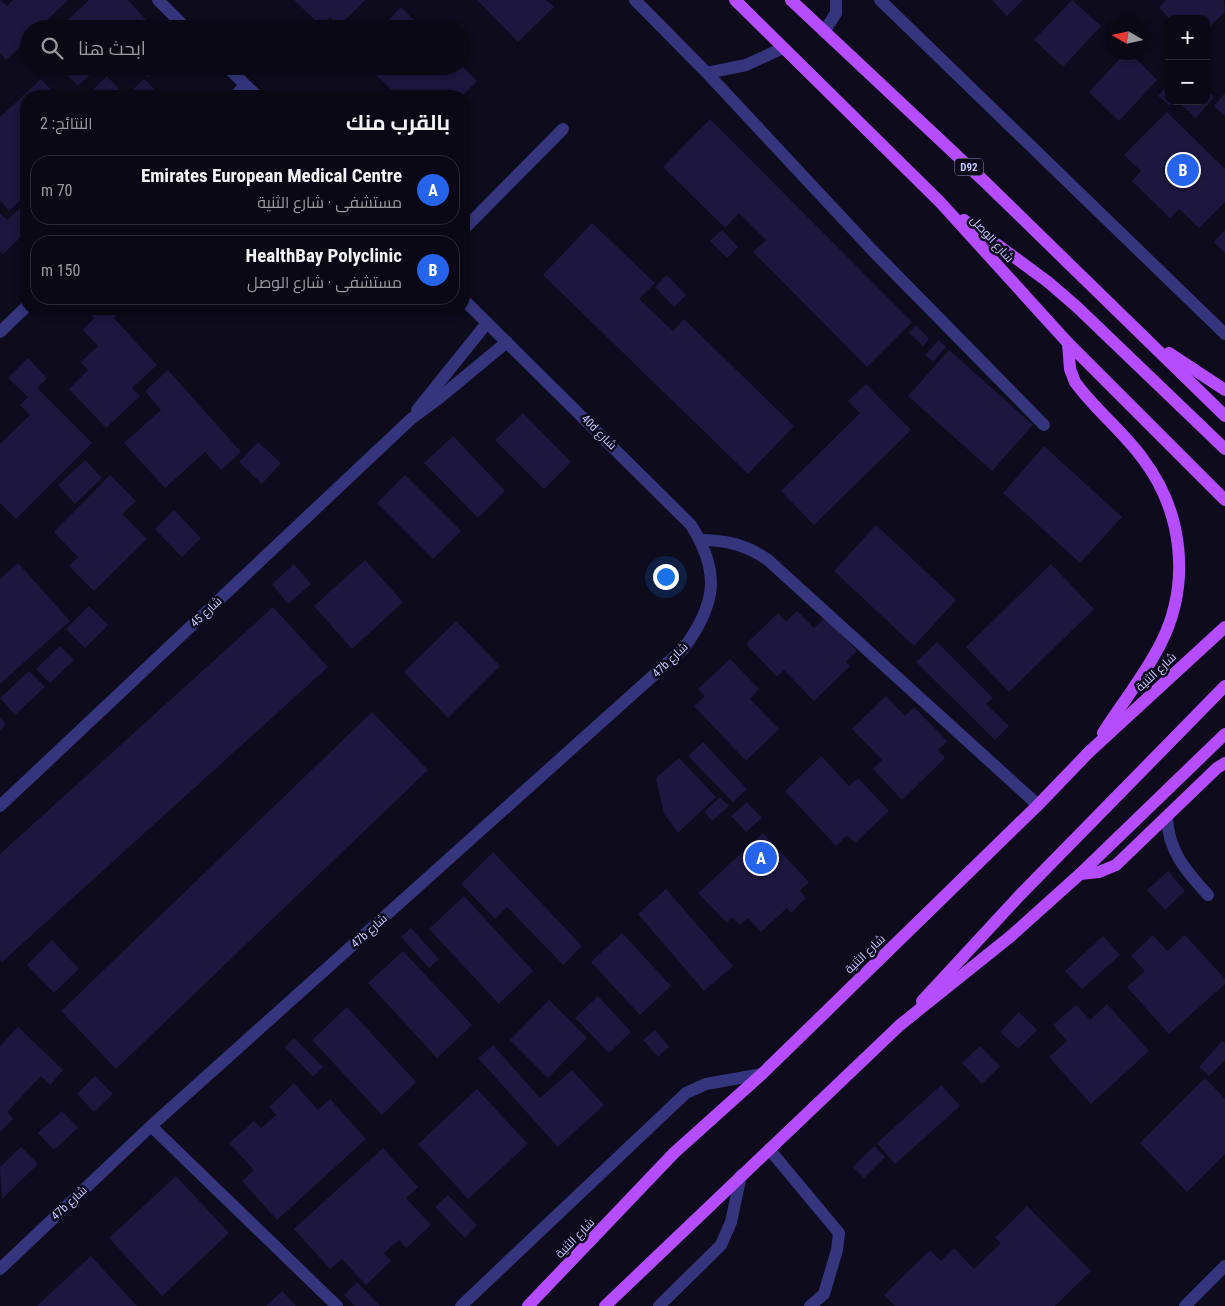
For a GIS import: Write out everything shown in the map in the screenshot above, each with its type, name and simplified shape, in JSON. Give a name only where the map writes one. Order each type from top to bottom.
[{"type":"main road","name":"شارع الوصل","points":[[735,0],[940,202],[1068,343],[1225,500]]},
{"type":"main road","name":"D92","points":[[791,0],[985,182],[1225,416]]},
{"type":"main road","points":[[940,202],[1048,282],[1077,307],[1225,449]]},
{"type":"main road","points":[[1145,337],[1225,390]]},
{"type":"main road","points":[[1068,343],[1070,369],[1075,382],[1142,457],[1164,492],[1172,511],[1179,552],[1176,596],[1162,641],[1150,662],[1089,752]]},
{"type":"main road","name":"شارع الثنية","points":[[528,1306],[674,1153],[762,1074],[1038,806],[1089,752],[1225,627]]},
{"type":"main road","points":[[605,1306],[900,1025],[1020,895],[1225,686]]},
{"type":"main road","points":[[900,1025],[1012,936],[1080,874],[1225,734]]},
{"type":"main road","points":[[1080,874],[1099,872],[1116,865],[1222,767]]},
{"type":"street","points":[[158,0],[178,20]]},
{"type":"street","points":[[635,0],[707,73],[866,245],[1044,425]]},
{"type":"street","points":[[824,32],[836,13],[836,0]]},
{"type":"street","points":[[880,0],[1225,334]]},
{"type":"street","points":[[707,73],[746,65],[783,48]]},
{"type":"street","points":[[235,75],[250,90]]},
{"type":"street","points":[[240,90],[245,85]]},
{"type":"street","points":[[470,223],[563,129]]},
{"type":"street","name":"40d شارع","points":[[470,306],[681,513],[700,540],[708,558],[712,578]]},
{"type":"street","points":[[0,332],[20,313]]},
{"type":"street","name":"شارع 45","points":[[412,419],[487,323]]},
{"type":"street","name":"شارع 45","points":[[0,806],[412,419],[507,342]]},
{"type":"street","points":[[700,540],[720,540],[739,544],[768,560],[1038,806]]},
{"type":"street","name":"47b شارع","points":[[0,1269],[151,1126],[684,648],[699,628],[709,604],[712,578]]},
{"type":"street","points":[[1167,817],[1170,841],[1176,855],[1183,868],[1208,896]]},
{"type":"street","points":[[461,1306],[686,1093],[706,1084],[762,1074]]},
{"type":"street","points":[[151,1126],[337,1306]]},
{"type":"street","points":[[769,1149],[839,1233],[837,1250],[824,1294],[810,1306]]},
{"type":"street","points":[[659,1306],[720,1246],[731,1222],[741,1175]]},
{"type":"street","points":[[1185,1306],[1225,1266]]},
{"type":"building","points":[[0,0],[7,6],[13,0],[68,0],[47,20],[20,20],[20,47],[6,60],[0,53]]},
{"type":"building","points":[[89,0],[128,0],[146,20],[68,20]]},
{"type":"building","points":[[294,0],[365,0],[345,20],[333,20],[330,17],[327,20],[315,20]]},
{"type":"building","points":[[477,0],[546,0],[554,7],[518,42]]},
{"type":"building","points":[[992,0],[1023,0],[1007,16]]},
{"type":"building","points":[[1072,0],[1101,26],[1063,67],[1034,40]]},
{"type":"building","points":[[1166,0],[1224,0],[1225,12],[1210,26],[1210,15],[1166,15],[1159,7]]},
{"type":"building","points":[[401,7],[414,20],[389,20]]},
{"type":"building","points":[[1119,60],[1137,60],[1157,80],[1119,121],[1089,92]]},
{"type":"building","points":[[470,74],[477,81],[468,90],[392,90],[376,75]]},
{"type":"building","points":[[68,75],[90,75],[78,86]]},
{"type":"building","points":[[107,76],[119,89],[118,90],[93,90]]},
{"type":"building","points":[[41,79],[51,90],[29,90]]},
{"type":"building","points":[[144,79],[155,90],[132,90]]},
{"type":"building","points":[[1165,88],[1165,102],[1158,96]]},
{"type":"building","points":[[1225,93],[1225,116],[1214,106]]},
{"type":"building","points":[[1210,94],[1214,97],[1210,102]]},
{"type":"building","points":[[20,98],[20,201],[9,211],[0,200],[0,117]]},
{"type":"building","points":[[1181,105],[1207,105],[1196,118]]},
{"type":"building","points":[[1167,112],[1225,169],[1225,202],[1199,228],[1179,209],[1170,218],[1132,181],[1141,171],[1124,155]]},
{"type":"building","points":[[710,119],[912,322],[867,367],[753,252],[766,240],[739,213],[725,228],[663,167]]},
{"type":"building","points":[[20,210],[20,238],[3,254],[0,251],[0,213],[7,220]]},
{"type":"building","points":[[592,223],[655,283],[639,299],[673,331],[684,319],[794,426],[748,474],[543,275]]},
{"type":"building","points":[[722,230],[738,247],[727,258],[710,241]]},
{"type":"building","points":[[1225,230],[1225,253],[1214,242]]},
{"type":"building","points":[[667,275],[686,295],[674,307],[655,287]]},
{"type":"building","points":[[91,315],[117,315],[114,318],[157,365],[132,388],[140,396],[106,428],[69,389],[88,370],[81,362],[98,346],[83,330],[94,318]]},
{"type":"building","points":[[916,325],[929,339],[923,346],[909,333]]},
{"type":"building","points":[[939,340],[946,347],[933,362],[925,355]]},
{"type":"building","points":[[949,350],[1033,425],[992,471],[908,396]]},
{"type":"building","points":[[28,358],[47,378],[37,388],[92,443],[16,519],[0,503],[0,444],[30,415],[20,405],[28,397],[8,378]]},
{"type":"building","points":[[168,370],[241,452],[221,470],[205,452],[165,488],[124,443],[161,410],[145,391]]},
{"type":"building","points":[[866,384],[911,430],[814,525],[781,491],[860,413],[848,401]]},
{"type":"building","points":[[523,413],[571,462],[544,489],[495,440]]},
{"type":"building","points":[[453,436],[505,491],[478,518],[424,463]]},
{"type":"building","points":[[258,442],[281,463],[262,484],[239,462]]},
{"type":"building","points":[[1044,446],[1122,517],[1080,563],[1003,493]]},
{"type":"building","points":[[85,460],[102,478],[75,504],[58,485]]},
{"type":"building","points":[[110,475],[136,501],[122,514],[147,539],[94,591],[69,566],[78,557],[54,532]]},
{"type":"building","points":[[405,475],[461,531],[433,559],[377,503]]},
{"type":"building","points":[[174,510],[201,538],[182,557],[155,529]]},
{"type":"building","points":[[876,525],[956,600],[914,646],[834,571]]},
{"type":"building","points":[[365,560],[403,602],[352,649],[314,606]]},
{"type":"building","points":[[18,563],[70,621],[0,684],[0,579]]},
{"type":"building","points":[[294,564],[311,584],[288,604],[272,584]]},
{"type":"building","points":[[1051,564],[1094,609],[1009,692],[966,647]]},
{"type":"building","points":[[89,606],[108,625],[85,648],[66,629]]},
{"type":"building","points":[[273,607],[328,667],[2,962],[0,959],[0,854]]},
{"type":"building","points":[[797,611],[814,628],[825,618],[857,651],[846,662],[850,666],[814,701],[784,670],[777,677],[746,644],[778,613],[786,622]]},
{"type":"building","points":[[456,621],[500,666],[448,718],[404,672]]},
{"type":"building","points":[[937,642],[993,698],[986,704],[1009,726],[995,740],[916,662]]},
{"type":"building","points":[[60,646],[74,660],[50,683],[36,669]]},
{"type":"building","points":[[730,659],[759,689],[750,699],[779,729],[746,761],[694,706],[705,696],[698,689]]},
{"type":"building","points":[[29,671],[45,687],[15,715],[0,698]]},
{"type":"building","points":[[886,696],[905,716],[914,707],[947,741],[938,750],[945,758],[902,800],[873,769],[882,760],[852,729]]},
{"type":"building","points":[[372,712],[428,770],[116,1069],[61,1011]]},
{"type":"building","points":[[0,717],[6,724],[0,730]]},
{"type":"building","points":[[703,742],[747,789],[733,802],[688,756]]},
{"type":"building","points":[[821,756],[849,786],[858,778],[889,811],[855,843],[847,835],[836,846],[785,791]]},
{"type":"building","points":[[679,758],[716,797],[678,833],[664,814],[656,778]]},
{"type":"building","points":[[720,797],[729,806],[712,821],[704,812]]},
{"type":"building","points":[[747,802],[762,818],[746,832],[731,816]]},
{"type":"building","points":[[763,833],[809,882],[800,891],[806,898],[791,913],[787,908],[761,932],[748,918],[740,925],[732,917],[727,923],[698,893]]},
{"type":"building","points":[[493,852],[582,946],[563,965],[507,907],[495,919],[461,884]]},
{"type":"building","points":[[1168,871],[1185,891],[1165,910],[1147,890]]},
{"type":"building","points":[[666,889],[733,966],[704,991],[638,914]]},
{"type":"building","points":[[464,896],[533,971],[499,1004],[429,929]]},
{"type":"building","points":[[411,928],[439,959],[429,968],[401,937]]},
{"type":"building","points":[[622,933],[671,986],[640,1015],[591,962]]},
{"type":"building","points":[[1153,935],[1167,951],[1185,935],[1225,979],[1225,984],[1169,1034],[1127,987],[1145,971],[1131,956]]},
{"type":"building","points":[[1103,936],[1120,955],[1082,989],[1065,971]]},
{"type":"building","points":[[52,940],[79,969],[54,993],[27,965]]},
{"type":"building","points":[[403,951],[472,1025],[437,1058],[368,983]]},
{"type":"building","points":[[598,996],[631,1032],[609,1053],[575,1018]]},
{"type":"building","points":[[549,1000],[587,1038],[548,1078],[510,1040]]},
{"type":"building","points":[[1107,1004],[1149,1051],[1091,1104],[1049,1057],[1067,1041],[1053,1025],[1076,1005],[1090,1020]]},
{"type":"building","points":[[347,1007],[416,1082],[382,1115],[312,1040]]},
{"type":"building","points":[[1019,1012],[1037,1030],[1018,1049],[1000,1032]]},
{"type":"building","points":[[18,1027],[63,1070],[50,1085],[41,1076],[7,1112],[13,1119],[0,1132],[0,1046]]},
{"type":"building","points":[[655,1030],[669,1047],[658,1057],[643,1040]]},
{"type":"building","points":[[294,1038],[323,1067],[313,1077],[285,1047]]},
{"type":"building","points":[[1222,1041],[1225,1044],[1225,1060],[1209,1076],[1199,1067]]},
{"type":"building","points":[[493,1045],[540,1098],[572,1070],[604,1105],[558,1147],[478,1058]]},
{"type":"building","points":[[980,1046],[1000,1066],[982,1084],[962,1063]]},
{"type":"building","points":[[95,1076],[113,1094],[94,1112],[77,1094]]},
{"type":"building","points":[[1205,1078],[1225,1099],[1225,1154],[1187,1192],[1140,1143]]},
{"type":"building","points":[[294,1083],[318,1110],[330,1099],[366,1139],[277,1220],[242,1181],[254,1170],[229,1143],[254,1121],[261,1128],[276,1115],[269,1107]]},
{"type":"building","points":[[941,1085],[960,1106],[895,1164],[877,1143]]},
{"type":"building","points":[[477,1089],[528,1144],[468,1199],[418,1144]]},
{"type":"building","points":[[62,1111],[78,1128],[54,1150],[38,1133]]},
{"type":"building","points":[[874,1146],[885,1157],[864,1178],[853,1167]]},
{"type":"building","points":[[21,1147],[38,1164],[2,1199],[0,1167]]},
{"type":"building","points":[[383,1148],[418,1187],[406,1198],[431,1225],[406,1248],[399,1240],[384,1253],[391,1261],[366,1285],[342,1259],[330,1269],[294,1229]]},
{"type":"building","points":[[176,1176],[229,1233],[162,1296],[109,1238]]},
{"type":"building","points":[[448,1195],[477,1225],[465,1238],[435,1207]]},
{"type":"building","points":[[1027,1206],[1091,1271],[1055,1306],[895,1306],[884,1295],[930,1250],[941,1261],[954,1248],[974,1269],[1001,1243],[995,1238]]},
{"type":"building","points":[[91,1256],[137,1306],[37,1306],[57,1287]]},
{"type":"building","points":[[357,1282],[380,1306],[355,1306],[344,1295]]},
{"type":"building","points":[[282,1291],[296,1306],[266,1306]]},
{"type":"place","name":"HealthBay Polyclinic","points":[[1183,170]]},
{"type":"place","name":"Emirates European Medical Centre","points":[[761,858]]}]
